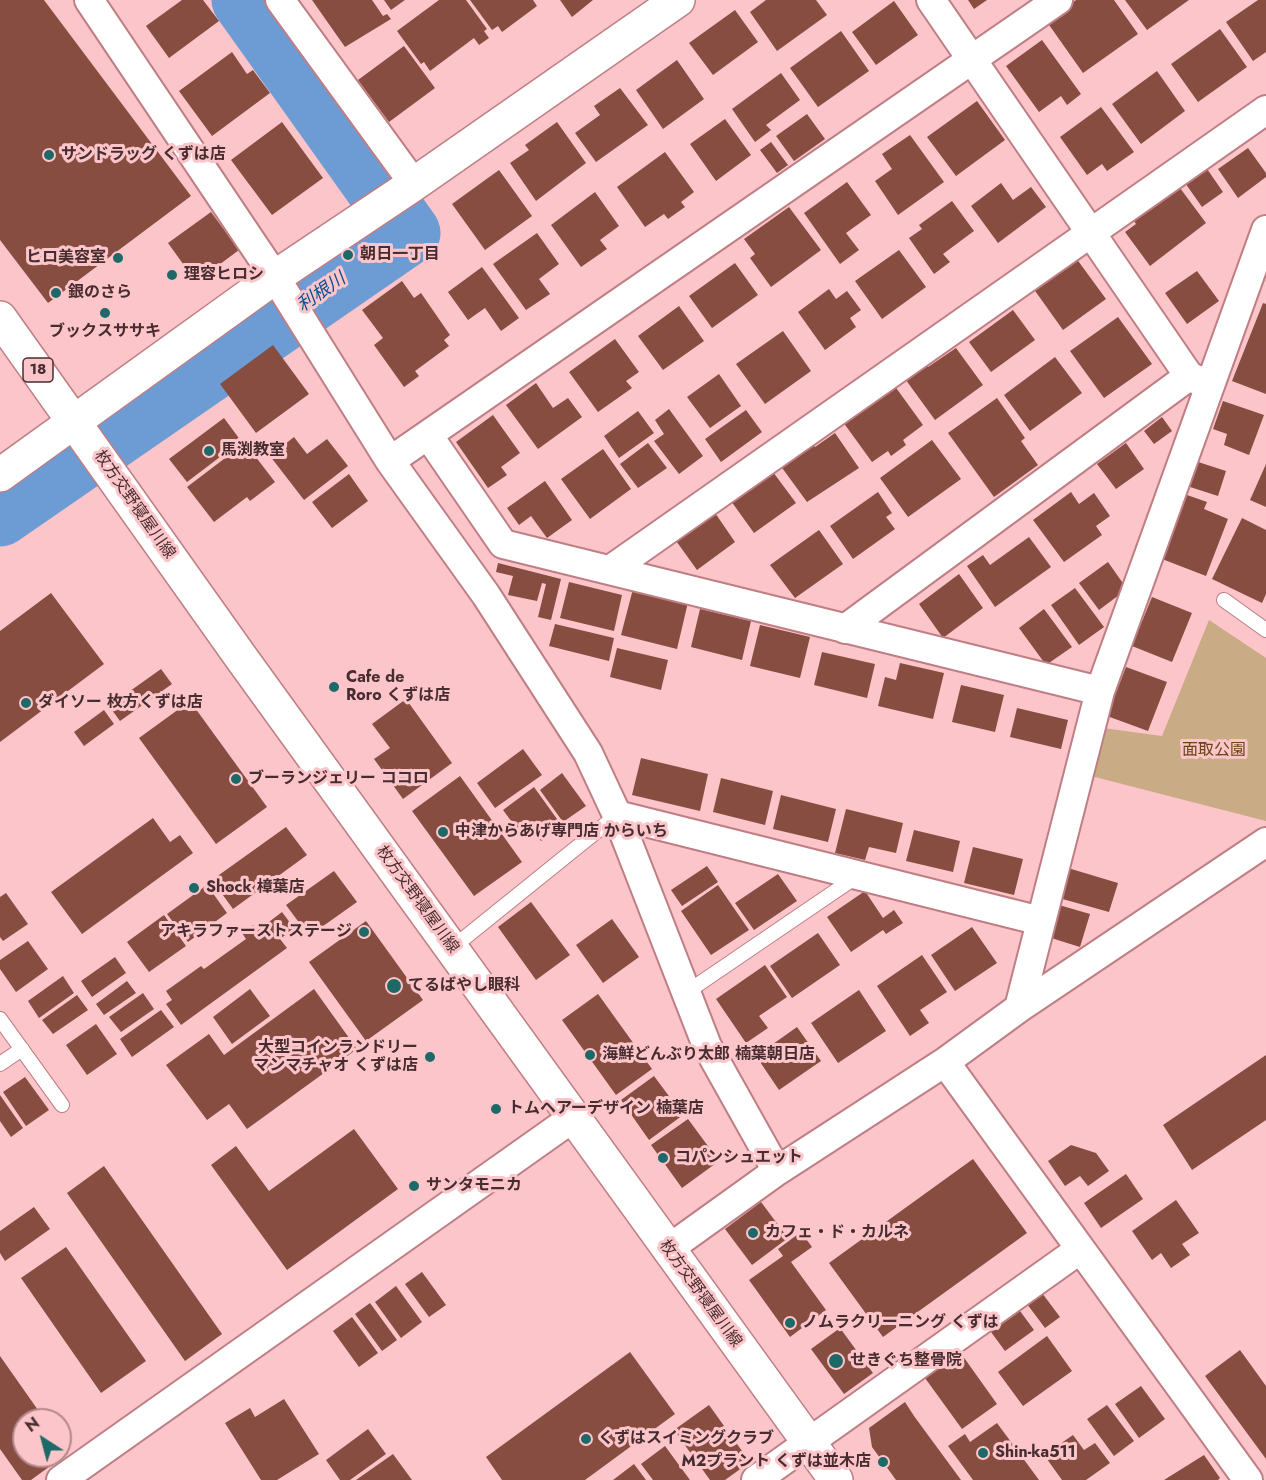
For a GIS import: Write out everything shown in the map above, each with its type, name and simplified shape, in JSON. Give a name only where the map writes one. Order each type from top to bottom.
[{"type":"main road","points":[[0,475],[81,430],[275,277],[414,184],[678,0]]},
{"type":"main road","name":"枚方交野寝屋川線","points":[[0,318],[667,1250],[836,1480]]},
{"type":"street","points":[[89,0],[275,277],[390,461],[486,595],[588,753],[617,815],[707,1046],[777,1172]]},
{"type":"street","points":[[280,0],[414,184]]},
{"type":"street","points":[[931,0],[1090,232],[1199,381]]},
{"type":"street","points":[[390,461],[1058,0]]},
{"type":"street","points":[[610,570],[1266,110]]},
{"type":"street","points":[[1019,1008],[1100,691],[1199,381],[1266,230]]},
{"type":"street","points":[[845,629],[1199,381]]},
{"type":"street","points":[[428,435],[503,544],[1100,691]]},
{"type":"street","points":[[617,815],[856,877],[1041,921]]},
{"type":"street","points":[[667,1250],[777,1172],[945,1062],[1019,1008],[1266,842]]},
{"type":"street","points":[[945,1062],[1079,1250],[1248,1480]]},
{"type":"street","points":[[62,1480],[574,1117]]},
{"type":"street","points":[[756,1480],[1079,1250]]},
{"type":"lane","points":[[1224,600],[1266,630]]},
{"type":"lane","points":[[452,948],[617,815]]},
{"type":"lane","points":[[687,992],[856,877]]},
{"type":"lane","points":[[0,1019],[62,1105]]},
{"type":"lane","points":[[0,1065],[22,1049]]},
{"type":"green space","name":"面取公園","points":[[1209,620],[1266,658],[1266,821],[1091,776],[1103,728],[1162,736]]},
{"type":"building","points":[[0,0],[44,0],[191,196],[48,303],[0,240]]},
{"type":"building","points":[[182,0],[203,0],[219,21],[169,58],[146,26]]},
{"type":"building","points":[[312,0],[372,0],[383,16],[387,14],[391,19],[345,47]]},
{"type":"building","points":[[384,0],[405,0],[391,10]]},
{"type":"building","points":[[439,0],[466,0],[487,29],[484,31],[489,38],[479,45],[474,38],[430,71],[424,62],[421,64],[397,31]]},
{"type":"building","points":[[470,0],[533,0],[537,6],[502,32],[498,26],[492,30]]},
{"type":"building","points":[[560,0],[593,0],[572,17]]},
{"type":"building","points":[[766,0],[816,0],[827,15],[777,51],[750,12]]},
{"type":"building","points":[[968,0],[987,0],[974,9]]},
{"type":"building","points":[[1076,0],[1114,0],[1138,34],[1083,73],[1047,22]]},
{"type":"building","points":[[1125,0],[1189,0],[1147,30]]},
{"type":"building","points":[[1258,0],[1266,0],[1266,52],[1253,61],[1226,22]]},
{"type":"building","points":[[894,1],[918,35],[876,65],[852,32]]},
{"type":"building","points":[[735,10],[758,42],[713,75],[689,43]]},
{"type":"building","points":[[1220,29],[1247,67],[1198,102],[1171,64]]},
{"type":"building","points":[[841,31],[869,71],[818,107],[790,68]]},
{"type":"building","points":[[1042,40],[1081,94],[1067,105],[1061,96],[1039,112],[1006,66]]},
{"type":"building","points":[[404,46],[435,88],[389,122],[358,80]]},
{"type":"building","points":[[232,52],[247,74],[253,70],[270,93],[212,136],[179,91]]},
{"type":"building","points":[[677,60],[704,99],[663,129],[636,90]]},
{"type":"building","points":[[1157,71],[1185,111],[1141,144],[1112,104]]},
{"type":"building","points":[[781,73],[800,100],[766,125],[771,130],[755,142],[732,109]]},
{"type":"building","points":[[620,88],[648,125],[596,162],[575,133],[600,115],[594,106]]},
{"type":"building","points":[[977,101],[1005,140],[956,176],[927,137]]},
{"type":"building","points":[[1101,107],[1134,152],[1107,171],[1102,164],[1087,175],[1060,137]]},
{"type":"building","points":[[807,114],[825,139],[794,161],[776,136]]},
{"type":"building","points":[[725,119],[751,155],[716,181],[690,144]]},
{"type":"building","points":[[282,122],[323,178],[272,215],[231,160]]},
{"type":"building","points":[[557,122],[586,163],[536,201],[510,163],[529,150],[525,145]]},
{"type":"building","points":[[910,135],[944,182],[898,215],[875,181],[892,169],[882,154]]},
{"type":"building","points":[[771,142],[788,165],[777,173],[760,150]]},
{"type":"building","points":[[1248,148],[1266,173],[1266,177],[1238,198],[1218,169]]},
{"type":"building","points":[[665,152],[694,192],[681,202],[685,207],[668,219],[664,214],[645,227],[617,187]]},
{"type":"building","points":[[1205,166],[1223,192],[1202,207],[1183,180]]},
{"type":"building","points":[[499,170],[532,216],[485,250],[452,204]]},
{"type":"building","points":[[847,182],[871,215],[846,233],[859,250],[840,264],[804,213]]},
{"type":"building","points":[[1001,183],[1013,200],[1031,187],[1046,207],[998,243],[971,206]]},
{"type":"building","points":[[1180,188],[1206,223],[1150,266],[1125,232],[1136,224],[1134,221]]},
{"type":"building","points":[[595,192],[619,226],[600,240],[607,249],[581,267],[551,225]]},
{"type":"building","points":[[952,201],[974,231],[943,254],[950,262],[934,274],[909,238],[922,229],[919,225]]},
{"type":"building","points":[[789,207],[821,250],[771,287],[750,258],[755,254],[744,239]]},
{"type":"building","points":[[211,212],[239,250],[196,282],[168,243]]},
{"type":"building","points":[[537,233],[559,264],[539,279],[550,294],[526,310],[493,264]]},
{"type":"building","points":[[899,250],[926,287],[882,319],[855,281]]},
{"type":"building","points":[[1076,258],[1106,299],[1063,330],[1033,288]]},
{"type":"building","points":[[735,263],[758,295],[712,328],[689,296]]},
{"type":"building","points":[[482,267],[519,318],[501,331],[485,308],[468,320],[448,292]]},
{"type":"building","points":[[1197,271],[1219,301],[1187,324],[1165,293]]},
{"type":"building","points":[[402,281],[414,298],[421,293],[450,335],[444,340],[449,346],[415,371],[419,376],[404,387],[374,345],[383,338],[362,310]]},
{"type":"building","points":[[829,289],[836,299],[847,291],[861,310],[850,318],[856,327],[825,350],[798,312]]},
{"type":"building","points":[[1263,303],[1266,304],[1266,394],[1232,381]]},
{"type":"building","points":[[679,306],[704,341],[663,370],[638,336]]},
{"type":"building","points":[[1013,310],[1035,340],[991,372],[969,342]]},
{"type":"building","points":[[1118,317],[1152,364],[1104,398],[1070,351]]},
{"type":"building","points":[[783,331],[811,371],[765,404],[736,364]]},
{"type":"building","points":[[615,339],[639,372],[626,381],[632,388],[598,412],[569,372]]},
{"type":"building","points":[[273,345],[309,394],[256,433],[220,384]]},
{"type":"building","points":[[956,348],[983,385],[935,420],[903,376],[924,362],[928,367]]},
{"type":"building","points":[[1055,357],[1082,393],[1030,431],[1004,395]]},
{"type":"building","points":[[719,374],[741,406],[710,428],[687,397]]},
{"type":"building","points":[[536,383],[553,408],[568,398],[582,417],[538,449],[506,405]]},
{"type":"building","points":[[894,385],[923,425],[903,440],[906,445],[891,456],[888,451],[872,462],[843,422]]},
{"type":"building","points":[[997,398],[1025,438],[1021,441],[1038,465],[994,497],[948,433]]},
{"type":"building","points":[[1223,401],[1264,415],[1249,455],[1224,445],[1227,434],[1213,429]]},
{"type":"building","points":[[669,409],[703,456],[679,474],[654,441],[664,434],[655,420]]},
{"type":"building","points":[[746,410],[762,432],[721,462],[705,439]]},
{"type":"building","points":[[638,411],[654,433],[619,458],[604,436]]},
{"type":"building","points":[[493,415],[520,453],[501,467],[507,475],[488,488],[456,442]]},
{"type":"building","points":[[1162,417],[1172,431],[1154,444],[1144,431]]},
{"type":"building","points":[[224,418],[241,441],[187,482],[169,459]]},
{"type":"building","points":[[835,433],[859,468],[807,502],[780,465],[812,443],[815,447]]},
{"type":"building","points":[[294,437],[307,454],[327,439],[348,466],[304,500],[270,456]]},
{"type":"building","points":[[932,440],[961,479],[908,517],[880,478]]},
{"type":"building","points":[[245,443],[275,482],[250,501],[247,497],[214,522],[187,487]]},
{"type":"building","points":[[648,443],[667,468],[638,488],[620,464]]},
{"type":"building","points":[[1126,443],[1144,469],[1116,489],[1097,464]]},
{"type":"building","points":[[603,449],[631,489],[590,519],[561,479]]},
{"type":"building","points":[[1195,461],[1226,471],[1218,496],[1187,486]]},
{"type":"building","points":[[1266,464],[1266,507],[1250,500]]},
{"type":"building","points":[[773,472],[796,503],[754,533],[731,501]]},
{"type":"building","points":[[349,474],[368,501],[332,528],[312,502]]},
{"type":"building","points":[[545,481],[572,520],[547,538],[531,516],[519,525],[507,508]]},
{"type":"building","points":[[878,492],[892,513],[886,517],[895,529],[853,559],[830,526]]},
{"type":"building","points":[[1071,492],[1079,504],[1094,493],[1110,516],[1096,526],[1102,535],[1064,562],[1033,520]]},
{"type":"building","points":[[1187,495],[1207,502],[1204,509],[1228,519],[1206,576],[1162,559]]},
{"type":"building","points":[[713,510],[735,542],[697,570],[674,538]]},
{"type":"building","points":[[1242,518],[1266,530],[1266,594],[1262,603],[1212,579]]},
{"type":"building","points":[[819,530],[843,564],[795,598],[770,565]]},
{"type":"building","points":[[1029,537],[1051,567],[995,607],[967,566],[983,555],[990,565]]},
{"type":"building","points":[[1108,562],[1127,589],[1099,610],[1079,583]]},
{"type":"building","points":[[498,563],[561,579],[551,620],[538,617],[546,584],[542,583],[537,601],[508,595],[513,576],[496,572]]},
{"type":"building","points":[[959,574],[983,608],[943,638],[919,604]]},
{"type":"building","points":[[569,582],[622,595],[614,631],[560,618]]},
{"type":"building","points":[[634,585],[689,598],[677,649],[621,635]]},
{"type":"building","points":[[1075,588],[1104,627],[1079,645],[1051,605]]},
{"type":"building","name":"ダイソー 枚方くずは店","points":[[51,593],[104,664],[0,742],[0,631]]},
{"type":"building","points":[[1152,597],[1192,613],[1172,662],[1132,646]]},
{"type":"building","points":[[700,609],[751,621],[742,660],[691,647]]},
{"type":"building","points":[[1044,609],[1072,647],[1046,665],[1019,628]]},
{"type":"building","points":[[555,624],[614,638],[609,661],[549,646]]},
{"type":"building","points":[[760,625],[810,637],[800,678],[750,666]]},
{"type":"building","points":[[617,648],[668,660],[661,690],[610,677]]},
{"type":"building","points":[[822,652],[875,664],[867,698],[814,685]]},
{"type":"building","points":[[900,663],[944,673],[933,719],[878,706],[885,677],[896,680]]},
{"type":"building","points":[[1126,667],[1167,682],[1148,731],[1107,716]]},
{"type":"building","points":[[161,669],[172,684],[120,721],[109,706]]},
{"type":"building","points":[[961,685],[1004,695],[995,732],[952,722]]},
{"type":"building","points":[[406,699],[452,763],[403,799],[374,759],[390,748],[372,724]]},
{"type":"building","points":[[190,701],[267,807],[216,844],[139,738]]},
{"type":"building","points":[[1017,708],[1068,720],[1061,749],[1010,737]]},
{"type":"building","points":[[104,710],[114,724],[84,746],[74,732]]},
{"type":"building","points":[[523,749],[542,775],[495,808],[477,783]]},
{"type":"building","points":[[641,758],[708,774],[700,811],[632,795]]},
{"type":"building","points":[[562,773],[586,806],[563,822],[540,790]]},
{"type":"building","points":[[460,776],[522,862],[474,896],[412,811]]},
{"type":"building","points":[[721,778],[773,791],[765,825],[713,812]]},
{"type":"building","points":[[534,787],[562,826],[541,841],[527,822],[517,829],[503,810]]},
{"type":"building","points":[[781,795],[836,809],[828,842],[773,829]]},
{"type":"building","points":[[846,809],[903,823],[896,853],[869,847],[865,860],[835,853]]},
{"type":"building","points":[[153,818],[170,842],[180,835],[193,853],[82,934],[51,892]]},
{"type":"building","points":[[286,827],[307,855],[233,909],[212,880]]},
{"type":"building","points":[[914,830],[960,841],[953,872],[906,861]]},
{"type":"building","points":[[973,847],[1023,859],[1014,895],[964,883]]},
{"type":"building","points":[[707,866],[718,882],[682,906],[671,890]]},
{"type":"building","points":[[1068,868],[1118,883],[1109,912],[1059,898]]},
{"type":"building","points":[[334,871],[357,902],[309,936],[286,905]]},
{"type":"building","points":[[778,874],[797,901],[754,930],[735,903]]},
{"type":"building","points":[[207,885],[227,913],[188,942],[167,914]]},
{"type":"building","points":[[718,885],[749,930],[711,955],[681,911]]},
{"type":"building","points":[[865,891],[883,918],[894,910],[903,923],[886,934],[883,930],[851,952],[827,917]]},
{"type":"building","points":[[6,893],[28,924],[3,941],[0,937],[0,897]]},
{"type":"building","points":[[531,902],[570,955],[536,980],[498,927]]},
{"type":"building","points":[[1059,905],[1090,914],[1080,947],[1048,937]]},
{"type":"building","points":[[282,912],[294,928],[280,939],[287,948],[181,1025],[166,1004],[172,1000],[166,991],[201,966],[204,969],[246,939],[242,933],[253,925],[257,931]]},
{"type":"building","points":[[164,915],[186,946],[149,972],[127,942]]},
{"type":"building","points":[[612,919],[639,957],[603,983],[576,945]]},
{"type":"building","points":[[366,921],[423,1000],[366,1041],[309,962]]},
{"type":"building","points":[[972,927],[997,963],[955,991],[931,955]]},
{"type":"building","points":[[818,933],[840,965],[792,998],[770,966]]},
{"type":"building","points":[[28,941],[48,969],[16,992],[0,969],[0,960]]},
{"type":"building","points":[[922,955],[947,992],[920,1010],[929,1023],[910,1036],[877,986]]},
{"type":"building","points":[[115,957],[126,973],[92,997],[81,981]]},
{"type":"building","points":[[765,965],[787,997],[759,1016],[768,1028],[746,1043],[716,999]]},
{"type":"building","points":[[63,976],[74,993],[39,1018],[28,1001]]},
{"type":"building","points":[[127,981],[136,993],[104,1015],[96,1004]]},
{"type":"building","points":[[250,989],[270,1016],[232,1044],[213,1017]]},
{"type":"building","points":[[314,989],[357,1049],[247,1129],[229,1104],[207,1120],[166,1065],[209,1034],[224,1055]]},
{"type":"building","points":[[859,990],[886,1031],[838,1063],[811,1023]]},
{"type":"building","points":[[143,993],[154,1009],[121,1032],[109,1017]]},
{"type":"building","points":[[598,994],[652,1069],[616,1095],[562,1020]]},
{"type":"building","points":[[77,995],[88,1010],[53,1034],[42,1020]]},
{"type":"building","points":[[161,1010],[174,1027],[132,1057],[120,1039]]},
{"type":"building","points":[[96,1024],[117,1054],[87,1075],[66,1045]]},
{"type":"building","points":[[797,1027],[821,1061],[779,1090],[756,1056]]},
{"type":"building","points":[[1266,1055],[1266,1120],[1192,1170],[1163,1125]]},
{"type":"building","points":[[654,1076],[683,1115],[649,1140],[621,1100]]},
{"type":"building","points":[[25,1077],[49,1110],[26,1126],[3,1092]]},
{"type":"building","points":[[0,1095],[23,1128],[11,1137],[0,1121]]},
{"type":"building","points":[[688,1119],[719,1161],[682,1188],[651,1145]]},
{"type":"building","points":[[354,1129],[398,1189],[287,1270],[211,1165],[236,1146],[269,1191]]},
{"type":"building","points":[[1071,1145],[1096,1153],[1109,1171],[1088,1186],[1080,1176],[1065,1186],[1048,1161]]},
{"type":"building","points":[[973,1159],[1027,1233],[883,1337],[829,1263]]},
{"type":"building","points":[[104,1166],[222,1334],[185,1361],[67,1193]]},
{"type":"building","points":[[1126,1174],[1143,1199],[1101,1228],[1084,1203]]},
{"type":"building","points":[[1176,1200],[1199,1233],[1182,1244],[1190,1255],[1171,1268],[1161,1253],[1152,1260],[1132,1231]]},
{"type":"building","points":[[761,1202],[788,1238],[752,1265],[725,1229]]},
{"type":"building","points":[[34,1207],[50,1229],[5,1261],[0,1253],[0,1231]]},
{"type":"building","points":[[801,1232],[812,1247],[791,1262],[826,1310],[790,1337],[749,1280],[783,1256],[778,1249]]},
{"type":"building","points":[[66,1247],[146,1361],[101,1393],[21,1278]]},
{"type":"building","points":[[422,1272],[446,1305],[429,1317],[405,1284]]},
{"type":"building","points":[[396,1286],[422,1322],[401,1338],[375,1302]]},
{"type":"building","points":[[1042,1293],[1060,1317],[1045,1328],[1027,1304]]},
{"type":"building","points":[[370,1303],[397,1340],[382,1351],[355,1314]]},
{"type":"building","points":[[1020,1311],[1034,1330],[1005,1351],[991,1332]]},
{"type":"building","points":[[352,1317],[378,1353],[359,1367],[333,1331]]},
{"type":"building","points":[[840,1328],[873,1373],[844,1394],[811,1349]]},
{"type":"building","points":[[1047,1336],[1072,1371],[1023,1406],[998,1372]]},
{"type":"building","points":[[1240,1350],[1266,1386],[1266,1459],[1205,1376]]},
{"type":"building","points":[[630,1352],[675,1414],[585,1480],[502,1480],[486,1457]]},
{"type":"building","points":[[960,1352],[997,1404],[962,1429],[925,1378]]},
{"type":"building","points":[[0,1356],[37,1408],[12,1408],[12,1466],[0,1449]]},
{"type":"building","points":[[1141,1386],[1165,1419],[1139,1438],[1115,1404]]},
{"type":"building","points":[[284,1399],[319,1454],[277,1480],[261,1480],[225,1423],[250,1408],[255,1417]]},
{"type":"building","points":[[905,1402],[961,1480],[896,1480],[872,1447],[869,1428]]},
{"type":"building","points":[[709,1405],[750,1462],[725,1480],[710,1480],[674,1430]]},
{"type":"building","points":[[1107,1405],[1134,1441],[1114,1456],[1087,1419]]},
{"type":"building","points":[[997,1423],[1039,1480],[973,1480],[948,1446],[965,1434],[970,1442]]},
{"type":"building","points":[[368,1429],[386,1454],[350,1480],[340,1480],[326,1460]]},
{"type":"building","points":[[1073,1435],[1084,1450],[1095,1443],[1110,1463],[1086,1480],[1062,1480],[1044,1455]]},
{"type":"building","points":[[665,1446],[690,1480],[653,1480],[641,1464]]},
{"type":"building","points":[[393,1454],[412,1480],[356,1480]]},
{"type":"building","points":[[1204,1455],[1220,1478],[1218,1480],[1164,1480]]},
{"type":"building","points":[[634,1464],[646,1480],[613,1480]]},
{"type":"building","points":[[13,1468],[47,1468],[31,1480],[22,1480]]},
{"type":"waterway","name":"利根川","points":[[0,515],[409,233],[243,0]]},
{"type":"place","name":"サンドラッグ くずは店","points":[[49,155]]},
{"type":"place","name":"朝日一丁目","points":[[348,255]]},
{"type":"place","name":"ヒロ美容室","points":[[118,258]]},
{"type":"place","name":"理容ヒロシ","points":[[172,275]]},
{"type":"place","name":"銀のさら","points":[[56,293]]},
{"type":"place","name":"ブックスササキ","points":[[105,313]]},
{"type":"place","name":"馬渕教室","points":[[209,451]]},
{"type":"place","name":"Cafe de Roro くずは店","points":[[334,687]]},
{"type":"place","name":"ダイソー 枚方くずは店","points":[[26,703]]},
{"type":"place","name":"ブーランジェリー ココロ","points":[[236,779]]},
{"type":"place","name":"中津からあげ専門店 からいち","points":[[443,832]]},
{"type":"place","name":"Shock 樟葉店","points":[[194,888]]},
{"type":"place","name":"アキラファーストステージ","points":[[364,932]]},
{"type":"place","name":"てるばやし眼科","points":[[394,986]]},
{"type":"place","name":"海鮮どんぶり太郎 楠葉朝日店","points":[[590,1055]]},
{"type":"place","name":"大型コインランドリー マンマチャオ くずは店","points":[[430,1057]]},
{"type":"place","name":"トムヘアーデザイン 楠葉店","points":[[496,1109]]},
{"type":"place","name":"コパンシュエット","points":[[663,1158]]},
{"type":"place","name":"サンタモニカ","points":[[414,1186]]},
{"type":"place","name":"カフェ・ド・カルネ","points":[[753,1233]]},
{"type":"place","name":"ノムラクリーニング くずは","points":[[790,1323]]},
{"type":"place","name":"せきぐち整骨院","points":[[836,1361]]},
{"type":"place","name":"くずはスイミングクラブ","points":[[586,1439]]},
{"type":"place","name":"Shin-ka511","points":[[983,1453]]},
{"type":"place","name":"M2プラント くずは並木店","points":[[883,1462]]}]
